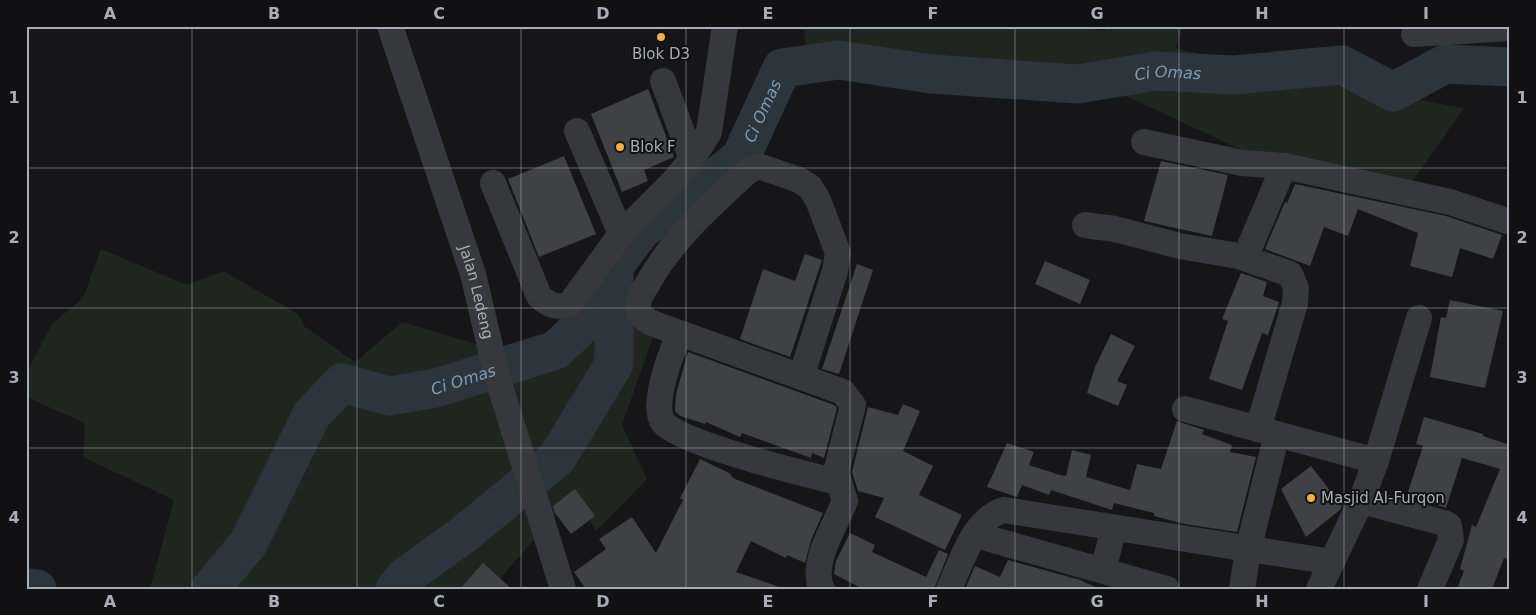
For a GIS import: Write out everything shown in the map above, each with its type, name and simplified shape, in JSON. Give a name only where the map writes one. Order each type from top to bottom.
[{"type":"street","name":"Jalan Ledeng","points":[[390,26],[473,274],[497,376],[563,589]]},
{"type":"street","points":[[493,183],[539,296],[546,303],[553,306],[570,304],[621,234],[674,182],[692,159],[709,132],[725,26]]},
{"type":"street","points":[[1414,34],[1510,28]]},
{"type":"street","points":[[663,81],[692,159]]},
{"type":"street","points":[[577,131],[621,234]]},
{"type":"street","points":[[1144,142],[1242,163],[1284,166],[1450,202],[1510,222]]},
{"type":"street","points":[[801,376],[835,270],[838,253],[818,200],[810,187],[799,180],[758,166],[748,171],[681,235],[662,258],[639,298],[638,308],[641,316],[649,322],[679,335],[843,392],[853,405],[836,472],[845,500],[818,565],[818,582],[822,589]]},
{"type":"street","points":[[1245,258],[1284,166]]},
{"type":"street","points":[[1085,225],[1115,229],[1180,246],[1245,258],[1290,274],[1296,288],[1295,303],[1267,432],[1242,589]]},
{"type":"street","points":[[1319,589],[1361,501],[1376,461],[1419,318]]},
{"type":"street","points":[[679,335],[670,358],[659,400],[660,416],[668,428],[689,438],[768,464],[838,482]]},
{"type":"street","points":[[1185,409],[1376,461]]},
{"type":"street","points":[[1361,501],[1444,522],[1449,526],[1450,540],[1430,589]]},
{"type":"street","points":[[949,589],[976,534],[988,517],[1004,510],[1332,562]]},
{"type":"street","points":[[1103,570],[1114,528]]},
{"type":"street","points":[[976,534],[1167,589]]},
{"type":"shaded area","points":[[803,26],[1064,26],[1105,31],[1106,26],[1184,26],[1175,48],[1339,86],[1464,108],[1412,182],[1246,152],[1083,76],[807,48]]},
{"type":"shaded area","points":[[101,249],[187,285],[223,271],[298,314],[304,326],[355,362],[402,322],[509,354],[618,290],[653,337],[622,425],[647,479],[596,531],[574,494],[491,589],[150,589],[174,500],[83,457],[85,423],[26,397],[26,374],[52,324],[83,298]]},
{"type":"building","points":[[648,89],[674,157],[644,170],[648,181],[622,192],[591,114]]},
{"type":"building","points":[[564,156],[596,234],[539,257],[508,179]]},
{"type":"building","points":[[1161,161],[1228,175],[1212,236],[1144,221]]},
{"type":"building","points":[[1295,184],[1446,216],[1502,235],[1493,259],[1460,248],[1452,277],[1410,266],[1418,233],[1358,209],[1348,236],[1324,227],[1310,266],[1265,249],[1285,202],[1287,203]]},
{"type":"building","points":[[805,254],[822,260],[790,357],[740,339],[763,269],[795,281]]},
{"type":"building","points":[[1045,261],[1090,280],[1080,304],[1035,284]]},
{"type":"building","points":[[857,264],[873,270],[839,374],[822,369]]},
{"type":"building","points":[[1241,273],[1267,282],[1263,296],[1279,302],[1268,335],[1262,333],[1242,390],[1209,379],[1228,321],[1222,319]]},
{"type":"building","points":[[1450,300],[1503,311],[1485,388],[1430,377],[1441,317],[1446,318]]},
{"type":"building","points":[[1111,334],[1135,346],[1117,381],[1127,385],[1118,406],[1087,393],[1095,367]]},
{"type":"building","points":[[688,352],[834,405],[837,408],[824,458],[812,453],[811,458],[742,433],[740,437],[706,422],[705,424],[680,416],[675,411],[676,394]]},
{"type":"building","points":[[903,404],[920,411],[903,451],[933,466],[919,495],[962,515],[945,550],[875,517],[884,498],[858,491],[852,472],[868,407],[898,415]]},
{"type":"building","points":[[1424,417],[1483,434],[1483,436],[1510,445],[1510,560],[1504,558],[1492,589],[1457,589],[1464,571],[1460,569],[1472,525],[1476,527],[1500,469],[1462,458],[1446,508],[1407,495],[1423,446],[1416,444]]},
{"type":"building","points":[[1177,421],[1204,430],[1202,434],[1232,445],[1230,452],[1256,457],[1237,532],[1185,524],[1154,516],[1154,513],[1114,503],[1112,510],[1051,490],[1049,495],[1022,485],[1017,497],[987,487],[1007,443],[1034,452],[1029,465],[1066,476],[1072,450],[1091,455],[1086,477],[1130,490],[1137,464],[1161,469]]},
{"type":"building","points":[[700,459],[731,474],[735,479],[823,513],[811,540],[805,563],[787,555],[786,558],[751,541],[736,572],[777,586],[776,589],[586,589],[574,572],[606,549],[599,539],[632,517],[656,553],[683,500],[680,498]]},
{"type":"building","name":"Masjid Al-Furqon","points":[[1311,466],[1342,506],[1340,510],[1306,537],[1281,489]]},
{"type":"building","points":[[575,489],[595,516],[571,534],[555,513],[553,506]]},
{"type":"building","points":[[850,533],[875,545],[872,552],[926,577],[939,550],[948,554],[934,589],[863,589],[834,574],[836,561]]},
{"type":"building","points":[[1008,560],[1080,580],[1100,589],[965,589],[975,566],[1000,577]]},
{"type":"building","points":[[483,563],[512,589],[460,589]]},
{"type":"waterway","name":"Ci Omas","points":[[210,589],[248,544],[312,414],[342,383],[389,396],[436,388],[556,350],[579,328],[614,266],[642,229],[698,192],[741,157],[782,68],[839,60],[931,74],[1078,84],[1156,71],[1234,75],[1342,65],[1393,92],[1445,64],[1510,67]]},
{"type":"waterway","points":[[395,589],[406,576],[463,535],[557,458],[614,364],[614,270]]},
{"type":"waterway","name":"Ci Omas","points":[[26,588],[37,589]]},
{"type":"place","name":"Blok D3","points":[[661,37]]},
{"type":"place","name":"Blok F","points":[[620,147]]},
{"type":"place","name":"Masjid Al-Furqon","points":[[1311,498]]}]
